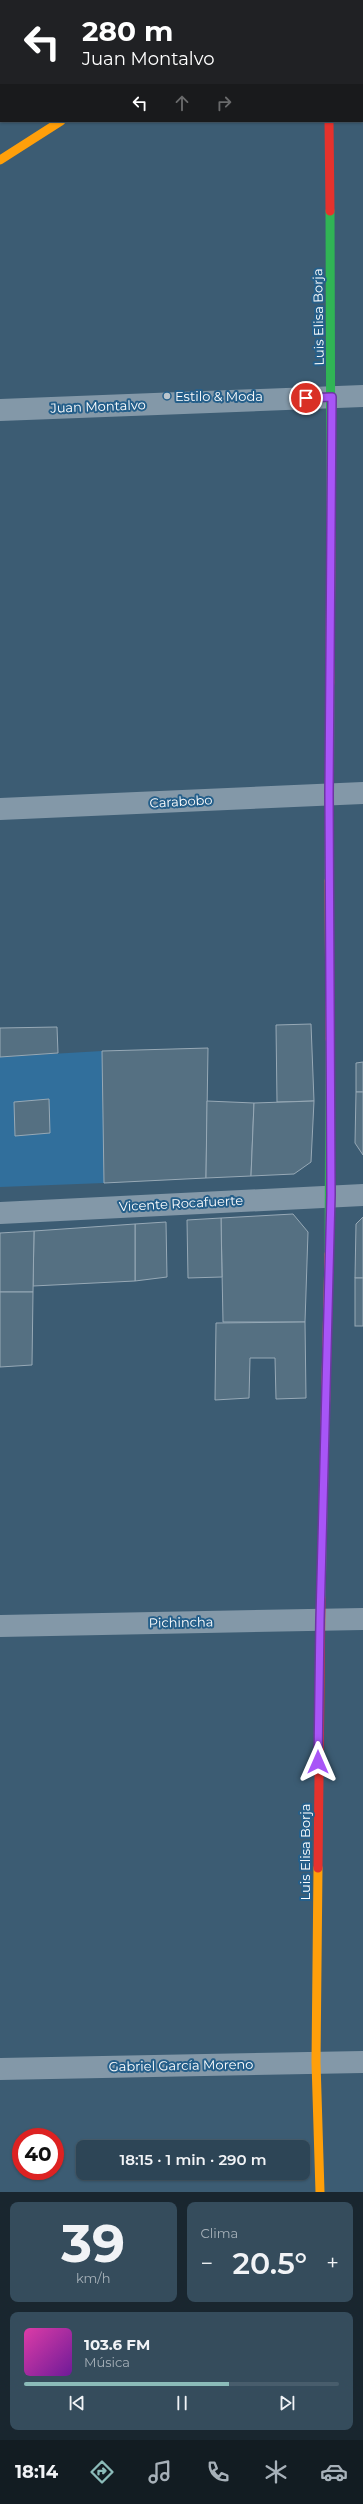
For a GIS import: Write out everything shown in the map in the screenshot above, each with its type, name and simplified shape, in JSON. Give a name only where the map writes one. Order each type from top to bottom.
[{"type":"street","points":[[0,160],[59,122]]},
{"type":"street","name":"Luis Elisa Borja","points":[[320,2192],[316,2062],[320,1620],[331,1195],[329,794],[332,397],[329,122]]},
{"type":"street","name":"Juan Montalvo","points":[[0,410],[363,396]]},
{"type":"street","name":"Carabobo","points":[[0,809],[363,793]]},
{"type":"street","name":"Vicente Rocafuerte","points":[[0,1213],[331,1195],[363,1195]]},
{"type":"street","name":"Pichincha","points":[[0,1626],[363,1619]]},
{"type":"street","name":"Gabriel García Moreno","points":[[0,2069],[363,2062]]},
{"type":"shaded area","points":[[102,1051],[104,1183],[0,1187],[0,1057]]},
{"type":"building","points":[[311,1024],[314,1101],[277,1102],[276,1025]]},
{"type":"building","points":[[57,1027],[58,1053],[0,1057],[0,1028]]},
{"type":"building","points":[[208,1048],[206,1178],[104,1183],[102,1051]]},
{"type":"building","points":[[363,1062],[363,1092],[356,1092],[356,1063]]},
{"type":"building","points":[[356,1092],[363,1092],[363,1155],[355,1143]]},
{"type":"building","points":[[49,1099],[50,1133],[15,1136],[14,1102]]},
{"type":"building","points":[[207,1101],[254,1103],[251,1176],[206,1178]]},
{"type":"building","points":[[314,1101],[311,1162],[294,1174],[251,1176],[254,1103]]},
{"type":"building","points":[[293,1214],[308,1232],[305,1322],[223,1322],[221,1218]]},
{"type":"building","points":[[363,1217],[363,1278],[355,1278],[356,1224]]},
{"type":"building","points":[[221,1218],[222,1277],[188,1278],[187,1220]]},
{"type":"building","points":[[166,1222],[167,1277],[135,1281],[135,1224]]},
{"type":"building","points":[[135,1224],[135,1281],[33,1286],[34,1231]]},
{"type":"building","points":[[34,1231],[33,1292],[0,1292],[0,1233]]},
{"type":"building","points":[[355,1278],[363,1278],[363,1326],[355,1326]]},
{"type":"building","points":[[0,1292],[33,1292],[32,1365],[0,1367]]},
{"type":"building","points":[[305,1322],[306,1398],[276,1399],[275,1358],[250,1358],[249,1398],[215,1400],[216,1323]]},
{"type":"traffic: fast","points":[[330,211],[331,529]]},
{"type":"traffic: fast","points":[[329,881],[330,683]]},
{"type":"traffic: fast","points":[[329,1254],[330,1039]]},
{"type":"traffic: fast","points":[[321,1598],[325,1427]]},
{"type":"traffic: slow","points":[[0,160],[59,122]]},
{"type":"traffic: slow","points":[[330,683],[331,529]]},
{"type":"traffic: slow","points":[[329,881],[330,1039]]},
{"type":"traffic: slow","points":[[325,1427],[329,1254]]},
{"type":"traffic: slow","points":[[318,1868],[316,2062],[320,2192]]},
{"type":"traffic: jam","points":[[329,122],[330,211]]},
{"type":"traffic: jam","points":[[318,1868],[321,1598]]},
{"type":"place","name":"Estilo & Moda","points":[[167,396]]},
{"type":"route","points":[[306,398],[332,397],[329,794],[331,1195],[320,1620],[318,1762]]}]
